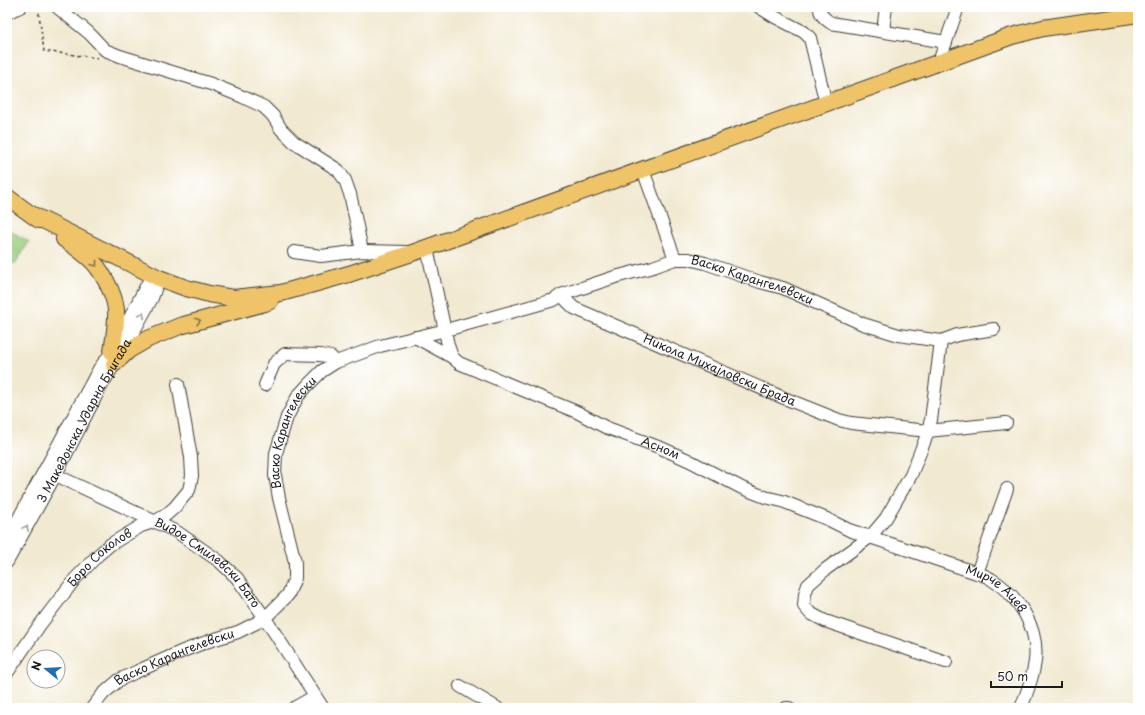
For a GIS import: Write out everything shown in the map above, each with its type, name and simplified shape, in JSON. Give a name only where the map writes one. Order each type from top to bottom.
[{"type":"main road","points":[[31,214],[156,277],[186,288],[233,298],[281,293],[349,274],[421,250],[1012,36],[1043,28],[1138,14]]},
{"type":"main road","points":[[7,197],[90,258],[100,272],[113,295],[116,308],[113,358]]},
{"type":"main road","points":[[113,358],[180,326],[265,303],[281,293]]},
{"type":"street","points":[[7,13],[20,7]]},
{"type":"street","points":[[57,7],[89,33],[105,50],[210,84],[264,107],[273,116],[281,129],[294,142],[338,170],[345,180],[350,194],[362,251]]},
{"type":"street","points":[[759,7],[804,32],[810,38],[826,104]]},
{"type":"street","points":[[820,7],[825,19],[831,23],[946,42]]},
{"type":"street","points":[[883,31],[886,7]]},
{"type":"street","points":[[939,62],[958,7]]},
{"type":"street","points":[[643,170],[675,259]]},
{"type":"street","points":[[294,252],[321,256],[362,251],[421,250],[446,330],[452,358]]},
{"type":"street","name":"Васко Карангелевски","points":[[562,296],[675,259],[689,259],[783,288],[863,324],[899,335],[942,341]]},
{"type":"street","name":"3 Македонска Ударна Бригада","points":[[7,562],[50,472],[99,390],[113,358],[156,277]]},
{"type":"street","points":[[446,330],[554,300],[562,296]]},
{"type":"street","name":"Никола Михајловски Брада","points":[[562,296],[574,308],[839,420],[851,423],[928,431],[1006,423]]},
{"type":"street","points":[[946,662],[825,621],[810,613],[804,606],[805,594],[808,585],[826,569],[870,537],[886,518],[911,475],[931,420],[942,341],[956,335],[994,329]]},
{"type":"street","name":"Васко Карангелески","points":[[265,618],[288,595],[295,578],[294,562],[278,498],[275,475],[276,453],[281,433],[287,417],[298,396],[322,371],[336,362],[380,346],[446,330]]},
{"type":"street","name":"Асном","points":[[415,337],[459,363],[577,412],[605,427],[662,448],[742,488],[827,519],[849,530],[870,537]]},
{"type":"street","points":[[265,385],[274,364],[285,354],[321,355],[331,357],[336,362]]},
{"type":"street","name":"Боро Соколов","points":[[7,673],[39,626],[76,579],[98,555],[124,535],[166,515],[180,502],[188,490],[192,476],[191,457],[178,384]]},
{"type":"street","points":[[7,540],[50,472]]},
{"type":"street","name":"Видое Смилевски Бато","points":[[50,472],[177,532],[219,561],[237,578],[265,618],[323,708]]},
{"type":"street","points":[[978,573],[1007,490]]},
{"type":"street","name":"Мирче Ацев","points":[[870,537],[978,573],[991,579],[1018,603],[1028,619],[1034,640],[1035,661],[1021,708]]},
{"type":"street","name":"Васко Карангелевски","points":[[92,708],[104,694],[120,680],[209,641],[238,632],[265,618]]},
{"type":"street","points":[[460,686],[497,708]]},
{"type":"street","points":[[294,708],[315,696]]},
{"type":"path","points":[[38,7],[44,51],[96,58]]},
{"type":"green space","points":[[7,229],[29,242],[15,264],[7,259]]}]
